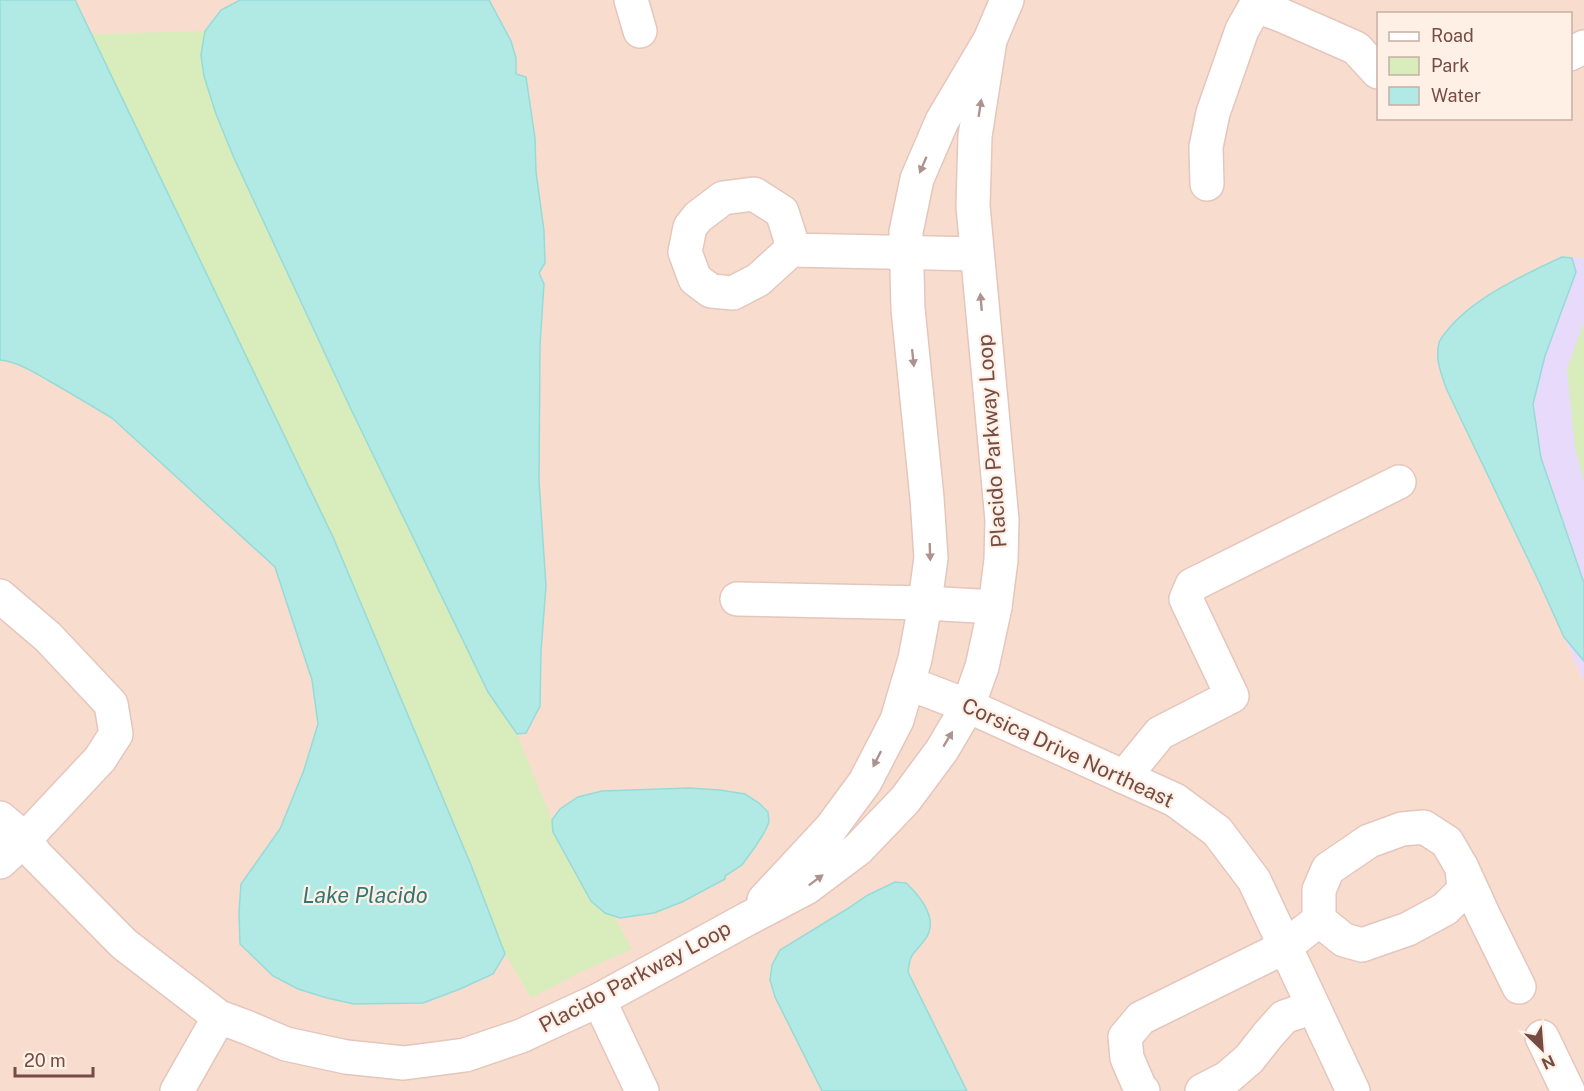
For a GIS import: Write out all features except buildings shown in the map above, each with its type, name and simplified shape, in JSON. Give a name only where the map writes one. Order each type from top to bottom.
[{"type":"street","name":"Placido Parkway Loop","points":[[747,918],[831,828],[866,782],[897,720],[915,659],[931,558],[908,309],[906,232],[917,179],[942,121],[990,40],[1007,0]]},
{"type":"street","points":[[1207,184],[1206,147],[1213,112],[1242,30],[1258,3],[1281,15],[1367,48],[1377,70]]},
{"type":"street","name":"Placido Parkway Loop","points":[[0,818],[25,839],[36,855],[124,944],[219,1017],[286,1044],[346,1057],[404,1063],[465,1054],[520,1036],[599,1000],[806,888],[858,849],[905,800],[942,750],[968,706],[982,667],[994,608],[1001,560],[1002,520],[974,206],[975,136],[990,40]]},
{"type":"street","points":[[791,250],[977,254]]},
{"type":"street","points":[[1124,777],[1160,733],[1232,696],[1186,599],[1192,585],[1400,482]]},
{"type":"street","points":[[0,596],[48,637],[111,704],[116,734],[100,759],[25,839],[0,862]]},
{"type":"street","points":[[737,599],[925,603],[994,608]]},
{"type":"street","name":"Corsica Drive Northeast","points":[[908,683],[968,706],[1175,800],[1217,831],[1254,880],[1353,1091]]},
{"type":"street","points":[[1319,920],[1319,890],[1328,869],[1369,841],[1402,829],[1424,827],[1447,842],[1462,868],[1519,987]]},
{"type":"street","points":[[1319,920],[1344,940],[1362,945],[1408,929],[1445,909],[1464,890],[1462,868]]},
{"type":"street","points":[[1143,1091],[1127,1058],[1125,1037],[1141,1017],[1285,947],[1319,920]]},
{"type":"street","points":[[599,1000],[642,1091]]},
{"type":"street","points":[[1202,1091],[1227,1078],[1249,1059],[1284,1017],[1313,1007]]},
{"type":"street","points":[[177,1091],[219,1017]]},
{"type":"street","points":[[1542,1037],[1568,1091]]},
{"type":"shaded area","points":[[0,0],[1584,0],[1584,258],[1562,258],[1438,363],[1446,388],[1584,681],[1584,1091],[0,1091]]},
{"type":"shaded area","points":[[1562,257],[1584,258],[1584,681],[1446,388],[1438,363],[1439,341],[1455,320],[1478,301]]},
{"type":"green space","points":[[205,31],[201,55],[204,76],[234,158],[348,403],[488,692],[517,734],[552,820],[553,832],[583,886],[605,913],[614,916],[632,949],[531,998],[505,954],[471,865],[92,34]]},
{"type":"green space","points":[[1584,322],[1584,481],[1575,448],[1567,369]]},
{"type":"water","name":"Lake Placido","points":[[0,0],[75,0],[333,537],[471,865],[505,954],[493,974],[423,1003],[354,1004],[298,989],[273,976],[240,944],[241,884],[280,829],[304,770],[318,724],[312,680],[275,567],[112,418],[27,368],[0,360]]},
{"type":"water","points":[[240,0],[489,0],[511,41],[516,58],[516,74],[526,77],[535,138],[536,172],[544,231],[545,263],[539,273],[544,284],[540,345],[539,481],[546,586],[540,706],[526,733],[517,734],[488,692],[348,403],[234,158],[216,114],[204,76],[201,55],[205,31],[221,10]]},
{"type":"water","points":[[1562,257],[1572,258],[1576,272],[1545,356],[1533,404],[1541,458],[1584,583],[1584,661],[1564,637],[1446,388],[1438,355],[1441,339],[1470,308],[1500,288]]},
{"type":"water","points":[[689,788],[745,794],[759,803],[768,812],[769,822],[755,847],[742,865],[725,876],[725,879],[682,902],[654,913],[620,918],[605,913],[591,901],[553,832],[552,820],[560,809],[578,797],[602,791]]},
{"type":"water","points":[[895,882],[906,883],[928,911],[929,932],[912,956],[908,972],[967,1091],[822,1091],[775,997],[770,980],[772,965],[780,950],[868,895]]}]
